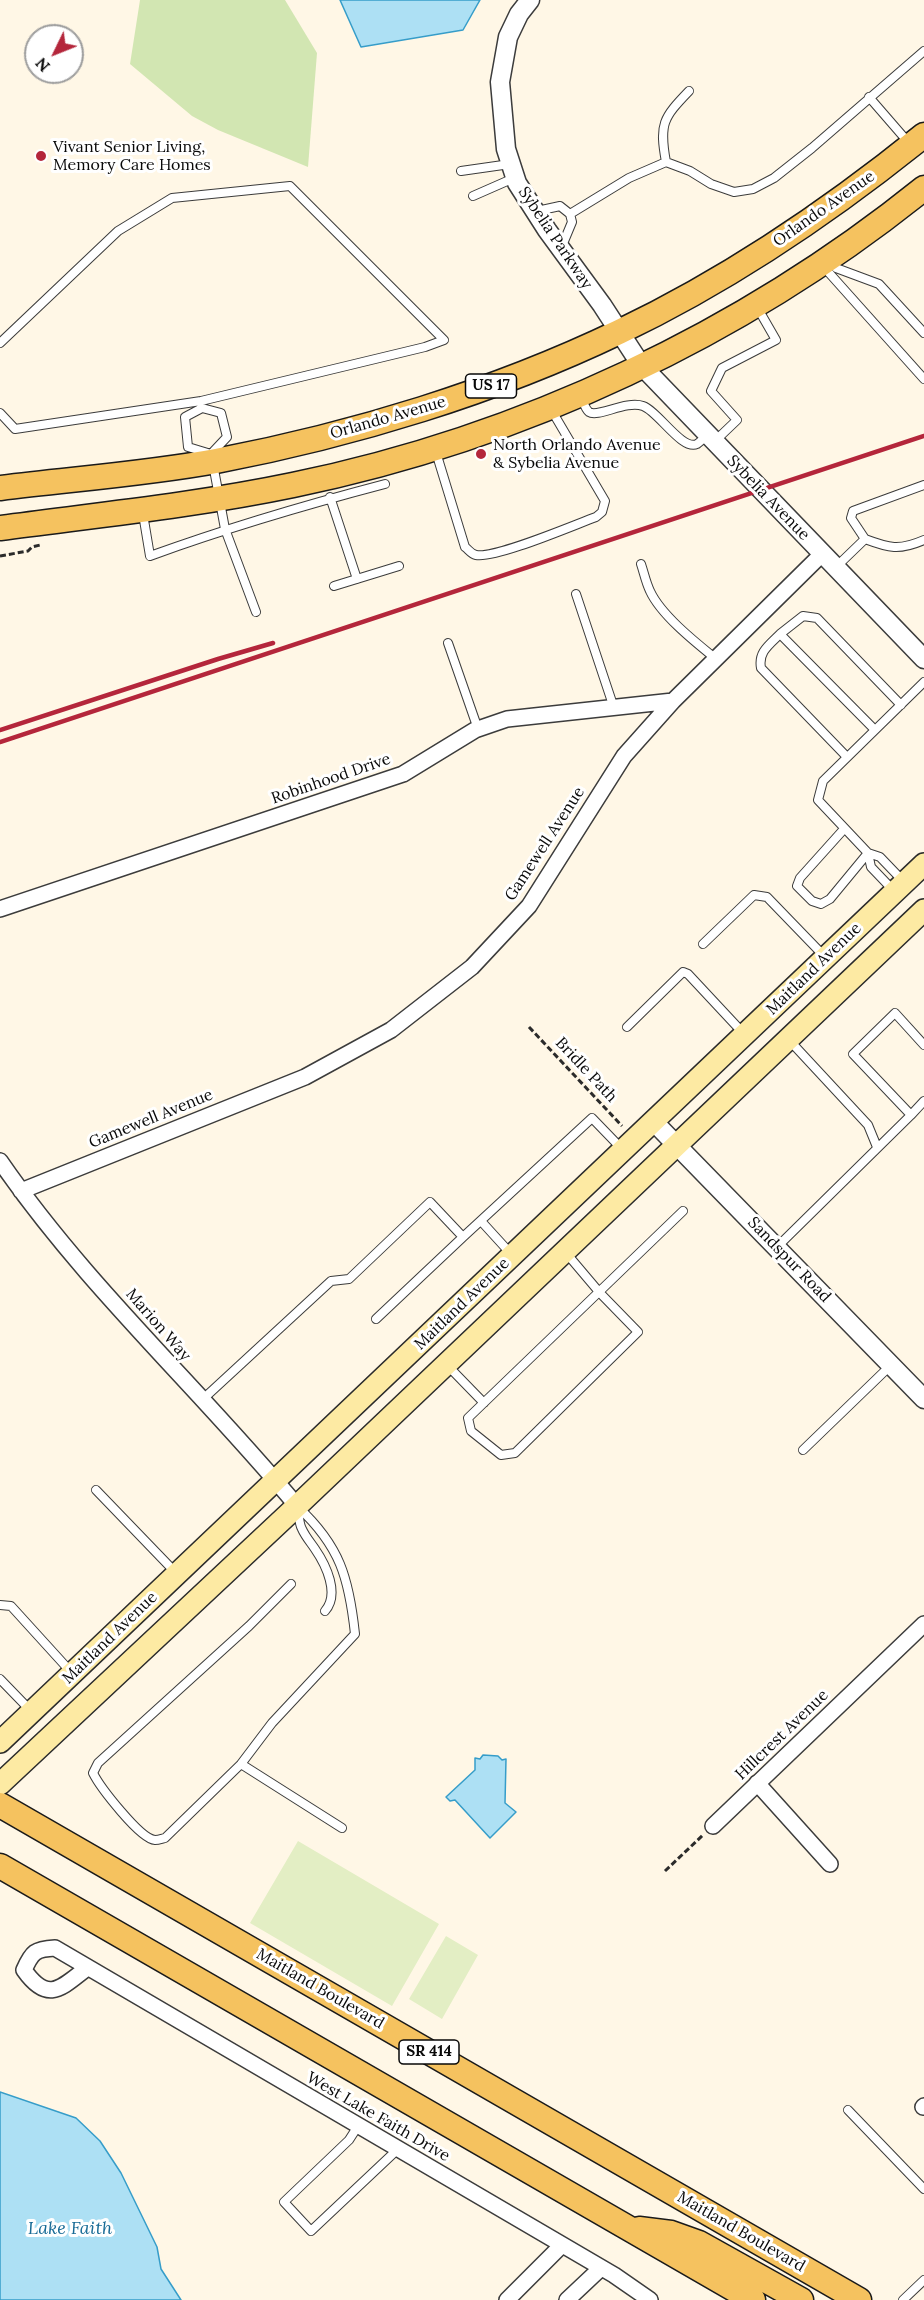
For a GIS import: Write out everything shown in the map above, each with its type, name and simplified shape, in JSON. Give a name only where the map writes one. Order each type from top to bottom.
[{"type":"main road","name":"Orlando Avenue","points":[[0,488],[212,458],[356,429],[478,390],[619,332],[717,279],[792,232],[917,140]]},
{"type":"main road","name":"US 17","points":[[0,528],[219,499],[295,485],[434,448],[493,429],[580,394],[641,365],[756,304],[825,261],[924,188]]},
{"type":"main road","name":"Maitland Avenue","points":[[0,1742],[513,1256],[624,1140],[654,1122],[924,864]]},
{"type":"main road","name":"Maitland Avenue","points":[[0,1784],[297,1506],[924,910]]},
{"type":"main road","name":"Maitland Boulevard","points":[[0,1804],[859,2300]]},
{"type":"main road","points":[[0,1866],[753,2300]]},
{"type":"main road","points":[[627,2228],[671,2233],[699,2243],[801,2300]]},
{"type":"street","name":"Sybelia Parkway","points":[[530,0],[519,14],[508,37],[500,82],[501,114],[506,149],[513,171],[535,212],[619,332]]},
{"type":"street","name":"Sybelia Avenue","points":[[619,332],[641,365],[924,659]]},
{"type":"street","name":"Gamewell Avenue","points":[[21,1191],[305,1077],[391,1030],[472,967],[529,906],[624,756],[673,701],[822,554]]},
{"type":"street","name":"Robinhood Drive","points":[[0,909],[404,774],[478,729],[507,719],[673,701]]},
{"type":"street","name":"Sandspur Road","points":[[654,1122],[924,1399]]},
{"type":"street","name":"Marion Way","points":[[0,1161],[55,1234],[297,1506]]},
{"type":"street","name":"Hillcrest Avenue","points":[[713,1826],[924,1624]]},
{"type":"street","points":[[757,1783],[830,1864]]},
{"type":"street","name":"West Lake Faith Drive","points":[[87,1968],[562,2245],[650,2300]]},
{"type":"street","points":[[507,2300],[562,2245]]},
{"type":"street","points":[[567,2300],[601,2268]]},
{"type":"lane","points":[[570,213],[629,178],[666,162],[690,171],[711,184],[734,192],[753,189],[774,178],[812,148],[924,51]]},
{"type":"lane","points":[[666,162],[661,136],[668,113],[689,91]]},
{"type":"lane","points":[[869,97],[917,140]]},
{"type":"lane","points":[[461,171],[513,171]]},
{"type":"lane","points":[[473,196],[513,171]]},
{"type":"lane","points":[[0,343],[118,231],[172,198],[290,186],[444,340],[425,347],[201,405],[15,429],[0,413]]},
{"type":"lane","points":[[535,212],[560,206],[570,213],[572,222],[560,249]]},
{"type":"lane","points":[[825,261],[836,268],[879,284],[924,333]]},
{"type":"lane","points":[[825,261],[924,379]]},
{"type":"lane","points":[[580,394],[590,413],[597,414],[624,405],[640,405],[650,409],[679,439],[691,445],[711,438],[737,420],[711,391],[722,368],[776,340],[756,304]]},
{"type":"lane","points":[[201,405],[185,417],[188,447],[212,458]]},
{"type":"lane","points":[[201,405],[221,413],[227,437],[212,458],[219,499],[225,529],[255,612]]},
{"type":"lane","points":[[434,448],[465,547],[478,555],[507,550],[596,517],[602,512],[605,501],[549,407]]},
{"type":"lane","points":[[143,509],[150,556],[225,529],[330,497],[385,484]]},
{"type":"lane","points":[[924,485],[853,511],[851,518],[865,539],[891,548],[910,546],[924,540]]},
{"type":"lane","points":[[330,497],[357,579]]},
{"type":"lane","points":[[835,567],[865,539]]},
{"type":"lane","points":[[641,564],[650,591],[656,601],[716,659]]},
{"type":"lane","points":[[334,586],[399,567]]},
{"type":"lane","points":[[576,594],[614,708]]},
{"type":"lane","points":[[847,757],[760,668],[759,660],[762,652],[780,634],[803,616],[817,618],[900,705]]},
{"type":"lane","points":[[780,634],[875,730]]},
{"type":"lane","points":[[447,643],[478,729]]},
{"type":"lane","points":[[900,888],[880,857],[868,853],[818,800],[823,781],[924,682]]},
{"type":"lane","points":[[844,829],[800,878],[797,886],[812,901],[821,904],[830,900],[868,853]]},
{"type":"lane","points":[[868,853],[871,867],[900,888]]},
{"type":"lane","points":[[703,944],[754,895],[767,897],[826,958]]},
{"type":"lane","points":[[627,1027],[683,972],[688,974],[745,1035]]},
{"type":"lane","points":[[911,1115],[853,1054],[895,1013],[924,1044]]},
{"type":"lane","points":[[788,1039],[868,1125],[877,1147]]},
{"type":"lane","points":[[776,1248],[924,1101]]},
{"type":"lane","points":[[376,1319],[592,1118],[624,1140]]},
{"type":"lane","points":[[201,1400],[331,1281],[349,1279],[430,1202],[463,1237]]},
{"type":"lane","points":[[565,1251],[600,1293],[638,1332],[515,1453],[501,1455],[471,1431],[468,1418],[600,1293],[683,1211]]},
{"type":"lane","points":[[481,1221],[513,1256]]},
{"type":"lane","points":[[446,1364],[484,1403]]},
{"type":"lane","points":[[803,1450],[891,1365]]},
{"type":"lane","points":[[96,1490],[177,1575]]},
{"type":"lane","points":[[297,1506],[302,1530],[324,1563],[329,1580],[332,1604],[325,1611]]},
{"type":"lane","points":[[291,1584],[249,1626],[98,1763],[93,1773],[98,1782],[131,1824],[143,1835],[154,1840],[165,1838],[240,1764],[272,1723],[355,1634],[351,1599],[339,1562],[328,1538],[297,1506]]},
{"type":"lane","points":[[0,1605],[11,1606],[73,1674]]},
{"type":"lane","points":[[0,1679],[32,1712]]},
{"type":"lane","points":[[240,1764],[342,1828]]},
{"type":"lane","points":[[848,2110],[924,2189]]},
{"type":"lane","points":[[358,2126],[349,2140],[284,2202],[311,2231],[398,2149]]},
{"type":"lane","points":[[903,2300],[924,2280]]},
{"type":"path","name":"Bridle Path","points":[[529,1027],[624,1140]]},
{"type":"path","points":[[665,1871],[713,1826]]},
{"type":"green space","points":[[140,0],[285,0],[317,53],[308,167],[218,130],[192,116],[130,64]]},
{"type":"green space","points":[[298,1841],[439,1924],[392,2006],[250,1923]]},
{"type":"green space","points":[[446,1936],[478,1955],[442,2019],[409,1999]]},
{"type":"water","points":[[340,0],[480,0],[463,30],[361,47]]},
{"type":"water","points":[[483,1755],[506,1759],[505,1803],[516,1812],[490,1838],[455,1800],[450,1801],[446,1797],[475,1770],[475,1758],[480,1759]]},
{"type":"water","name":"Lake Faith","points":[[0,2092],[76,2118],[100,2141],[121,2173],[157,2247],[161,2269],[181,2300],[0,2300]]},
{"type":"railway","points":[[0,742],[924,436]]},
{"type":"railway","points":[[0,730],[273,643]]},
{"type":"place","name":"Vivant Senior Living, Memory Care Homes","points":[[41,156]]},
{"type":"place","name":"North Orlando Avenue & Sybelia Avenue","points":[[481,454]]}]
